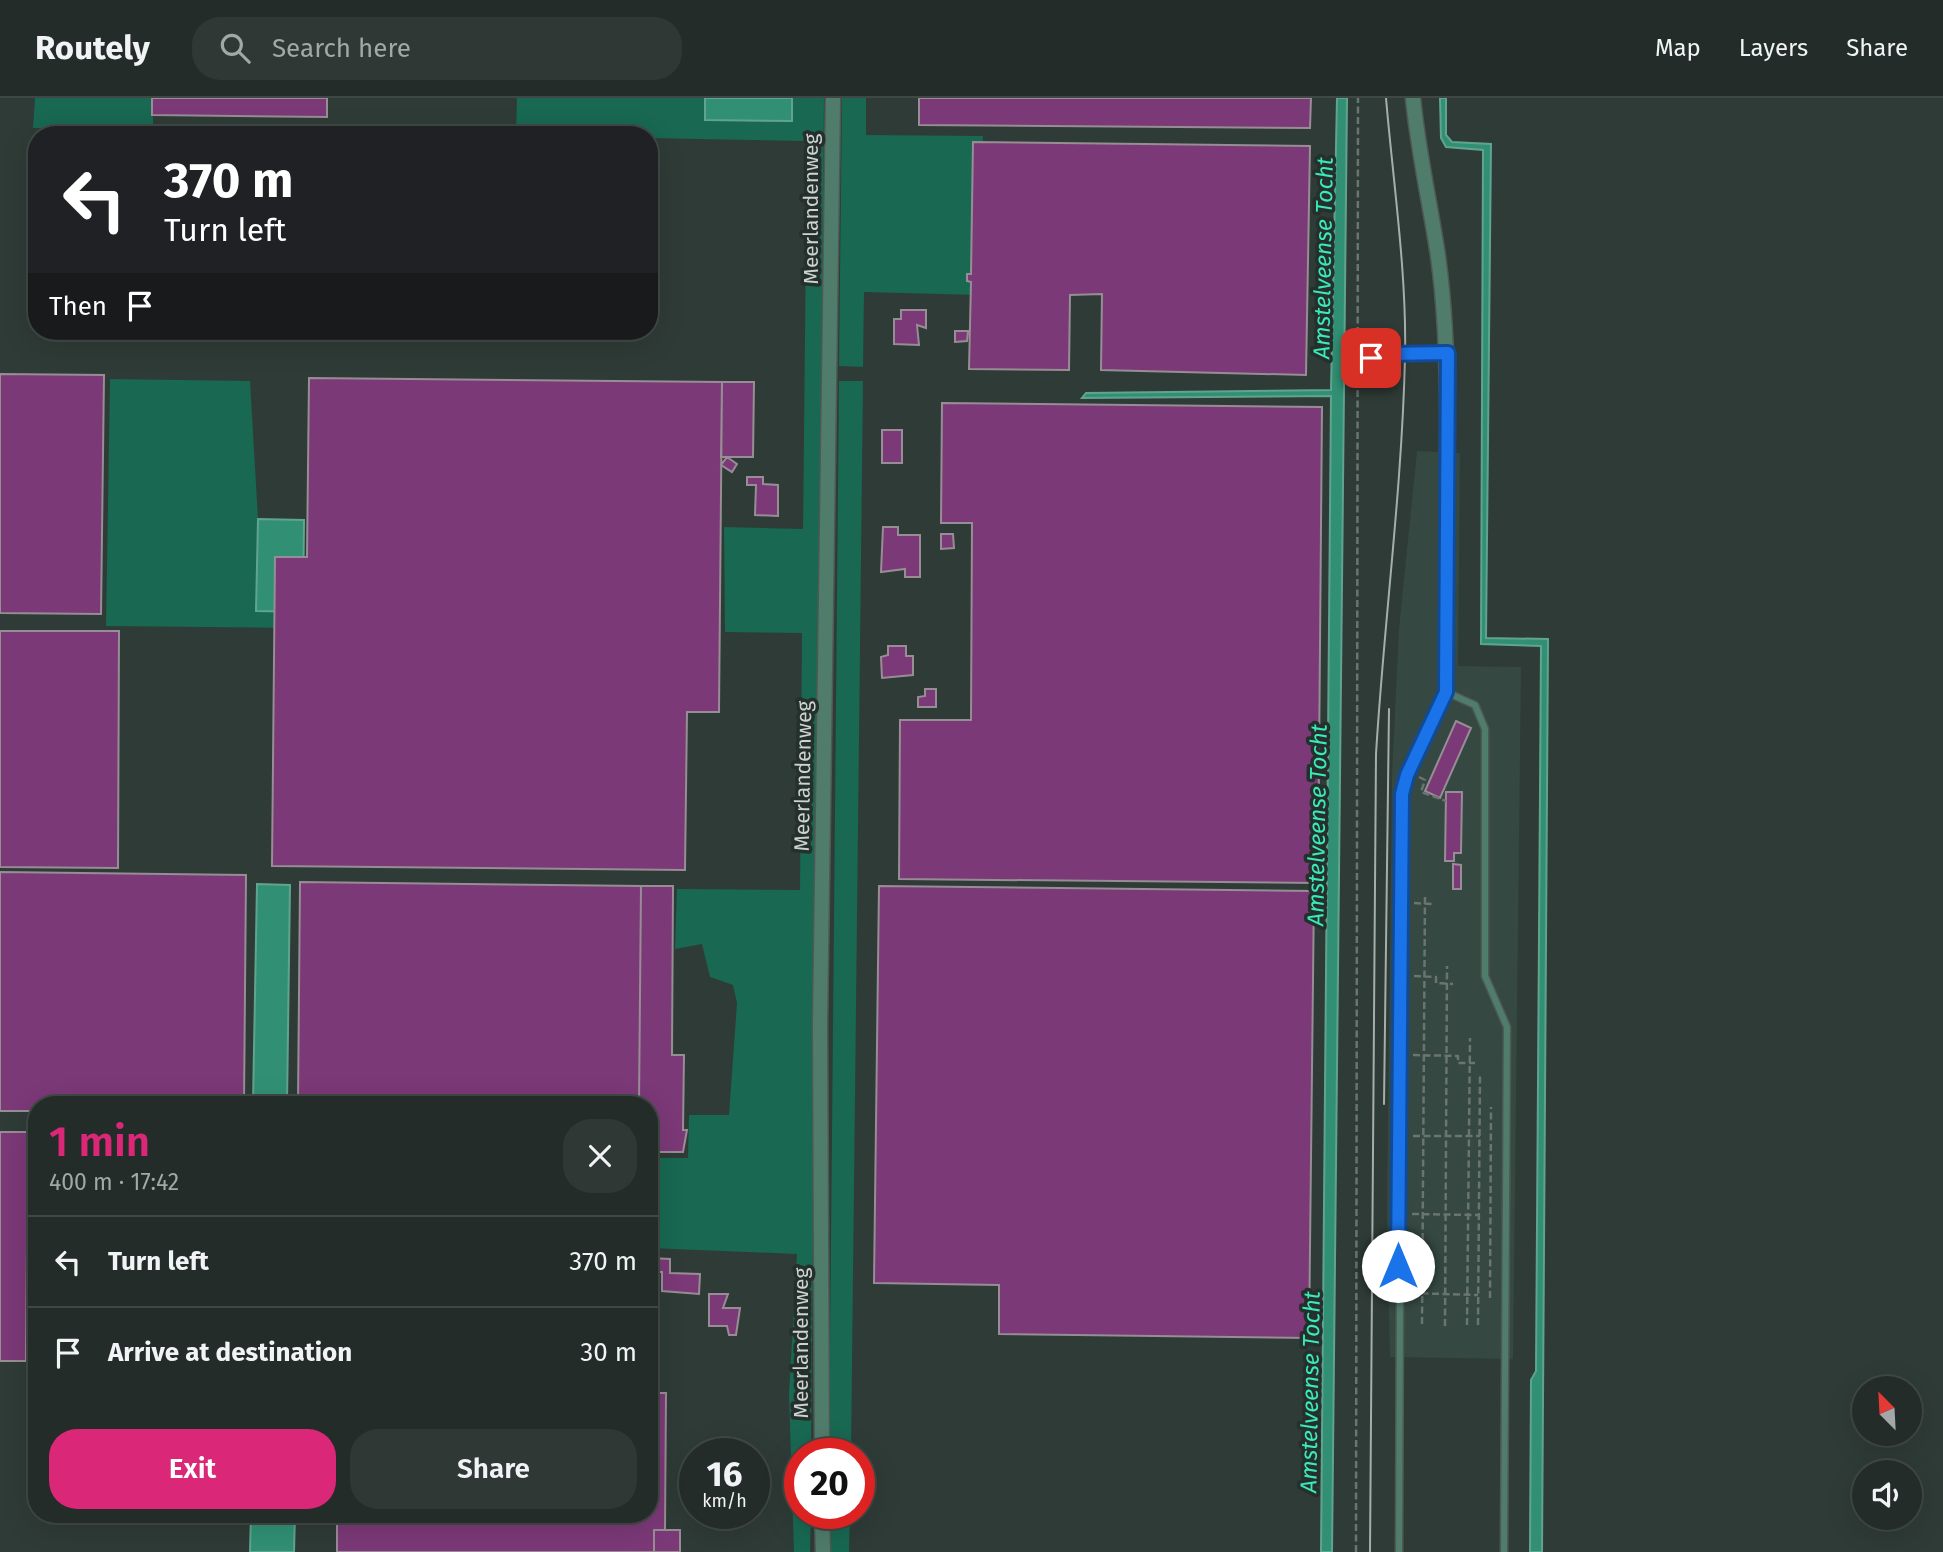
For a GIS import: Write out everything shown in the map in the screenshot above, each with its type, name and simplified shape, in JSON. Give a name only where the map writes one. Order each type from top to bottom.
[{"type":"street","name":"Meerlandenweg","points":[[822,1438],[820,1024],[832,98]]},
{"type":"street","points":[[1413,98],[1417,142],[1438,257],[1448,353],[1447,453]]},
{"type":"street","points":[[822,1529],[823,1552]]},
{"type":"lane","points":[[1371,358],[1385,354],[1448,353]]},
{"type":"lane","points":[[1399,1552],[1402,794],[1407,775],[1446,692],[1447,453]]},
{"type":"lane","points":[[1446,692],[1475,705],[1485,729],[1485,976],[1507,1027],[1504,1552]]},
{"type":"path","points":[[1356,1552],[1358,98]]},
{"type":"path","points":[[1422,1324],[1425,894]]},
{"type":"path","points":[[1407,903],[1432,904]]},
{"type":"path","points":[[1445,1326],[1447,966]]},
{"type":"path","points":[[1407,976],[1436,977],[1436,984],[1453,984]]},
{"type":"path","points":[[1467,1325],[1472,1063],[1470,1038]]},
{"type":"path","points":[[1406,1055],[1458,1056],[1458,1063],[1472,1063]]},
{"type":"path","points":[[1478,1325],[1480,1075]]},
{"type":"path","points":[[1480,1084],[1486,1084]]},
{"type":"path","points":[[1490,1298],[1491,1107]]},
{"type":"path","points":[[1406,1136],[1480,1136]]},
{"type":"path","points":[[1479,1160],[1490,1160]]},
{"type":"path","points":[[1406,1214],[1479,1215]]},
{"type":"path","points":[[1478,1239],[1490,1239]]},
{"type":"shaded area","points":[[35,98],[153,98],[153,126],[33,126]]},
{"type":"shaded area","points":[[517,98],[705,98],[705,120],[791,121],[792,98],[824,98],[811,1438],[790,1438],[789,1394],[797,1254],[658,1248],[658,1158],[688,1158],[689,1115],[729,1115],[737,1003],[733,985],[710,977],[702,944],[675,949],[677,889],[800,890],[802,633],[725,632],[724,527],[803,529],[807,141],[658,138],[658,126],[516,126]]},
{"type":"shaded area","points":[[705,98],[792,98],[792,121],[705,120]]},
{"type":"shaded area","points":[[842,98],[866,98],[866,135],[983,136],[979,295],[864,292],[863,367],[839,366]]},
{"type":"shaded area","points":[[1337,98],[1347,98],[1332,1552],[1321,1552],[1331,396],[1082,398],[1086,393],[1331,390]]},
{"type":"shaded area","points":[[1440,98],[1446,98],[1446,135],[1452,142],[1491,144],[1486,638],[1548,639],[1542,1552],[1530,1552],[1531,1380],[1536,1371],[1541,646],[1481,644],[1483,150],[1446,147],[1441,138]]},
{"type":"shaded area","points":[[110,379],[250,381],[258,519],[256,611],[303,612],[303,628],[106,626]]},
{"type":"shaded area","points":[[839,381],[863,381],[851,1438],[829,1438]]},
{"type":"shaded area","points":[[1417,451],[1460,453],[1458,666],[1521,667],[1513,1359],[1390,1357],[1387,1212],[1392,774],[1399,629]]},
{"type":"shaded area","points":[[258,519],[304,520],[303,612],[256,611]]},
{"type":"shaded area","points":[[257,884],[290,885],[287,1096],[253,1096]]},
{"type":"shaded area","points":[[251,1523],[295,1523],[294,1552],[250,1552]]},
{"type":"shaded area","points":[[793,1529],[811,1529],[810,1552],[794,1552]]},
{"type":"shaded area","points":[[828,1529],[850,1529],[849,1552],[828,1552]]},
{"type":"building","points":[[152,98],[327,98],[327,117],[152,115]]},
{"type":"building","points":[[919,98],[1311,98],[1310,128],[919,125]]},
{"type":"building","points":[[973,142],[1310,146],[1306,375],[1101,370],[1102,294],[1070,295],[1069,370],[969,369],[971,282],[967,281],[967,274],[971,274]]},
{"type":"building","points":[[901,310],[926,310],[926,328],[917,325],[919,345],[894,344],[894,319],[901,319]]},
{"type":"building","points":[[955,331],[968,331],[967,341],[955,342]]},
{"type":"building","points":[[0,374],[104,375],[101,614],[0,613]]},
{"type":"building","points":[[309,378],[722,382],[719,712],[687,712],[685,870],[272,866],[275,557],[307,557]]},
{"type":"building","points":[[722,382],[754,382],[753,457],[721,457]]},
{"type":"building","points":[[942,403],[1322,407],[1318,883],[899,879],[900,720],[971,720],[972,523],[941,523]]},
{"type":"building","points":[[882,430],[902,430],[902,463],[882,463]]},
{"type":"building","points":[[727,457],[737,464],[732,472],[721,465]]},
{"type":"building","points":[[747,477],[763,477],[763,484],[778,485],[778,516],[755,515],[756,485],[747,485]]},
{"type":"building","points":[[883,527],[898,527],[898,535],[920,535],[920,577],[905,577],[905,569],[881,572]]},
{"type":"building","points":[[941,534],[953,534],[954,548],[941,549]]},
{"type":"building","points":[[0,631],[119,631],[118,868],[0,867]]},
{"type":"building","points":[[888,646],[906,646],[906,656],[913,656],[913,675],[882,678],[881,657],[888,655]]},
{"type":"building","points":[[925,689],[936,689],[936,707],[918,707],[918,697],[925,696]]},
{"type":"building","points":[[1456,721],[1471,728],[1440,798],[1425,791]]},
{"type":"building","points":[[1446,792],[1462,792],[1461,853],[1454,853],[1454,861],[1445,861]]},
{"type":"building","points":[[1453,864],[1461,865],[1461,889],[1453,889]]},
{"type":"building","points":[[0,872],[246,875],[244,1096],[28,1096],[28,1111],[0,1111]]},
{"type":"building","points":[[300,882],[641,886],[639,1096],[298,1096]]},
{"type":"building","points":[[641,886],[673,886],[672,1055],[684,1055],[683,1130],[687,1130],[683,1152],[658,1152],[658,1096],[639,1096]]},
{"type":"building","points":[[879,886],[1314,891],[1309,1338],[999,1334],[999,1285],[874,1283]]},
{"type":"building","points":[[0,1132],[28,1132],[26,1361],[0,1361]]},
{"type":"building","points":[[658,1258],[670,1259],[670,1273],[700,1274],[699,1294],[662,1291],[662,1272],[658,1272]]},
{"type":"building","points":[[709,1294],[728,1294],[723,1308],[740,1308],[736,1335],[729,1335],[727,1326],[709,1326]]},
{"type":"building","points":[[658,1393],[666,1393],[665,1530],[654,1530],[654,1552],[337,1552],[337,1523],[658,1523]]},
{"type":"building","points":[[654,1530],[680,1530],[680,1552],[654,1552]]},
{"type":"tram line","points":[[1370,1552],[1376,754],[1400,456],[1405,357],[1402,260],[1386,98]]},
{"type":"tram line","points":[[1384,1104],[1389,709]]},
{"type":"route","points":[[1371,358],[1385,354],[1448,353],[1446,692],[1407,775],[1402,794],[1398,1266]]},
{"type":"water label","name":"Amstelveense Tocht","points":[[1323,258]]},
{"type":"water label","name":"Amstelveense Tocht","points":[[1317,825]]},
{"type":"water label","name":"Amstelveense Tocht","points":[[1310,1392]]}]
